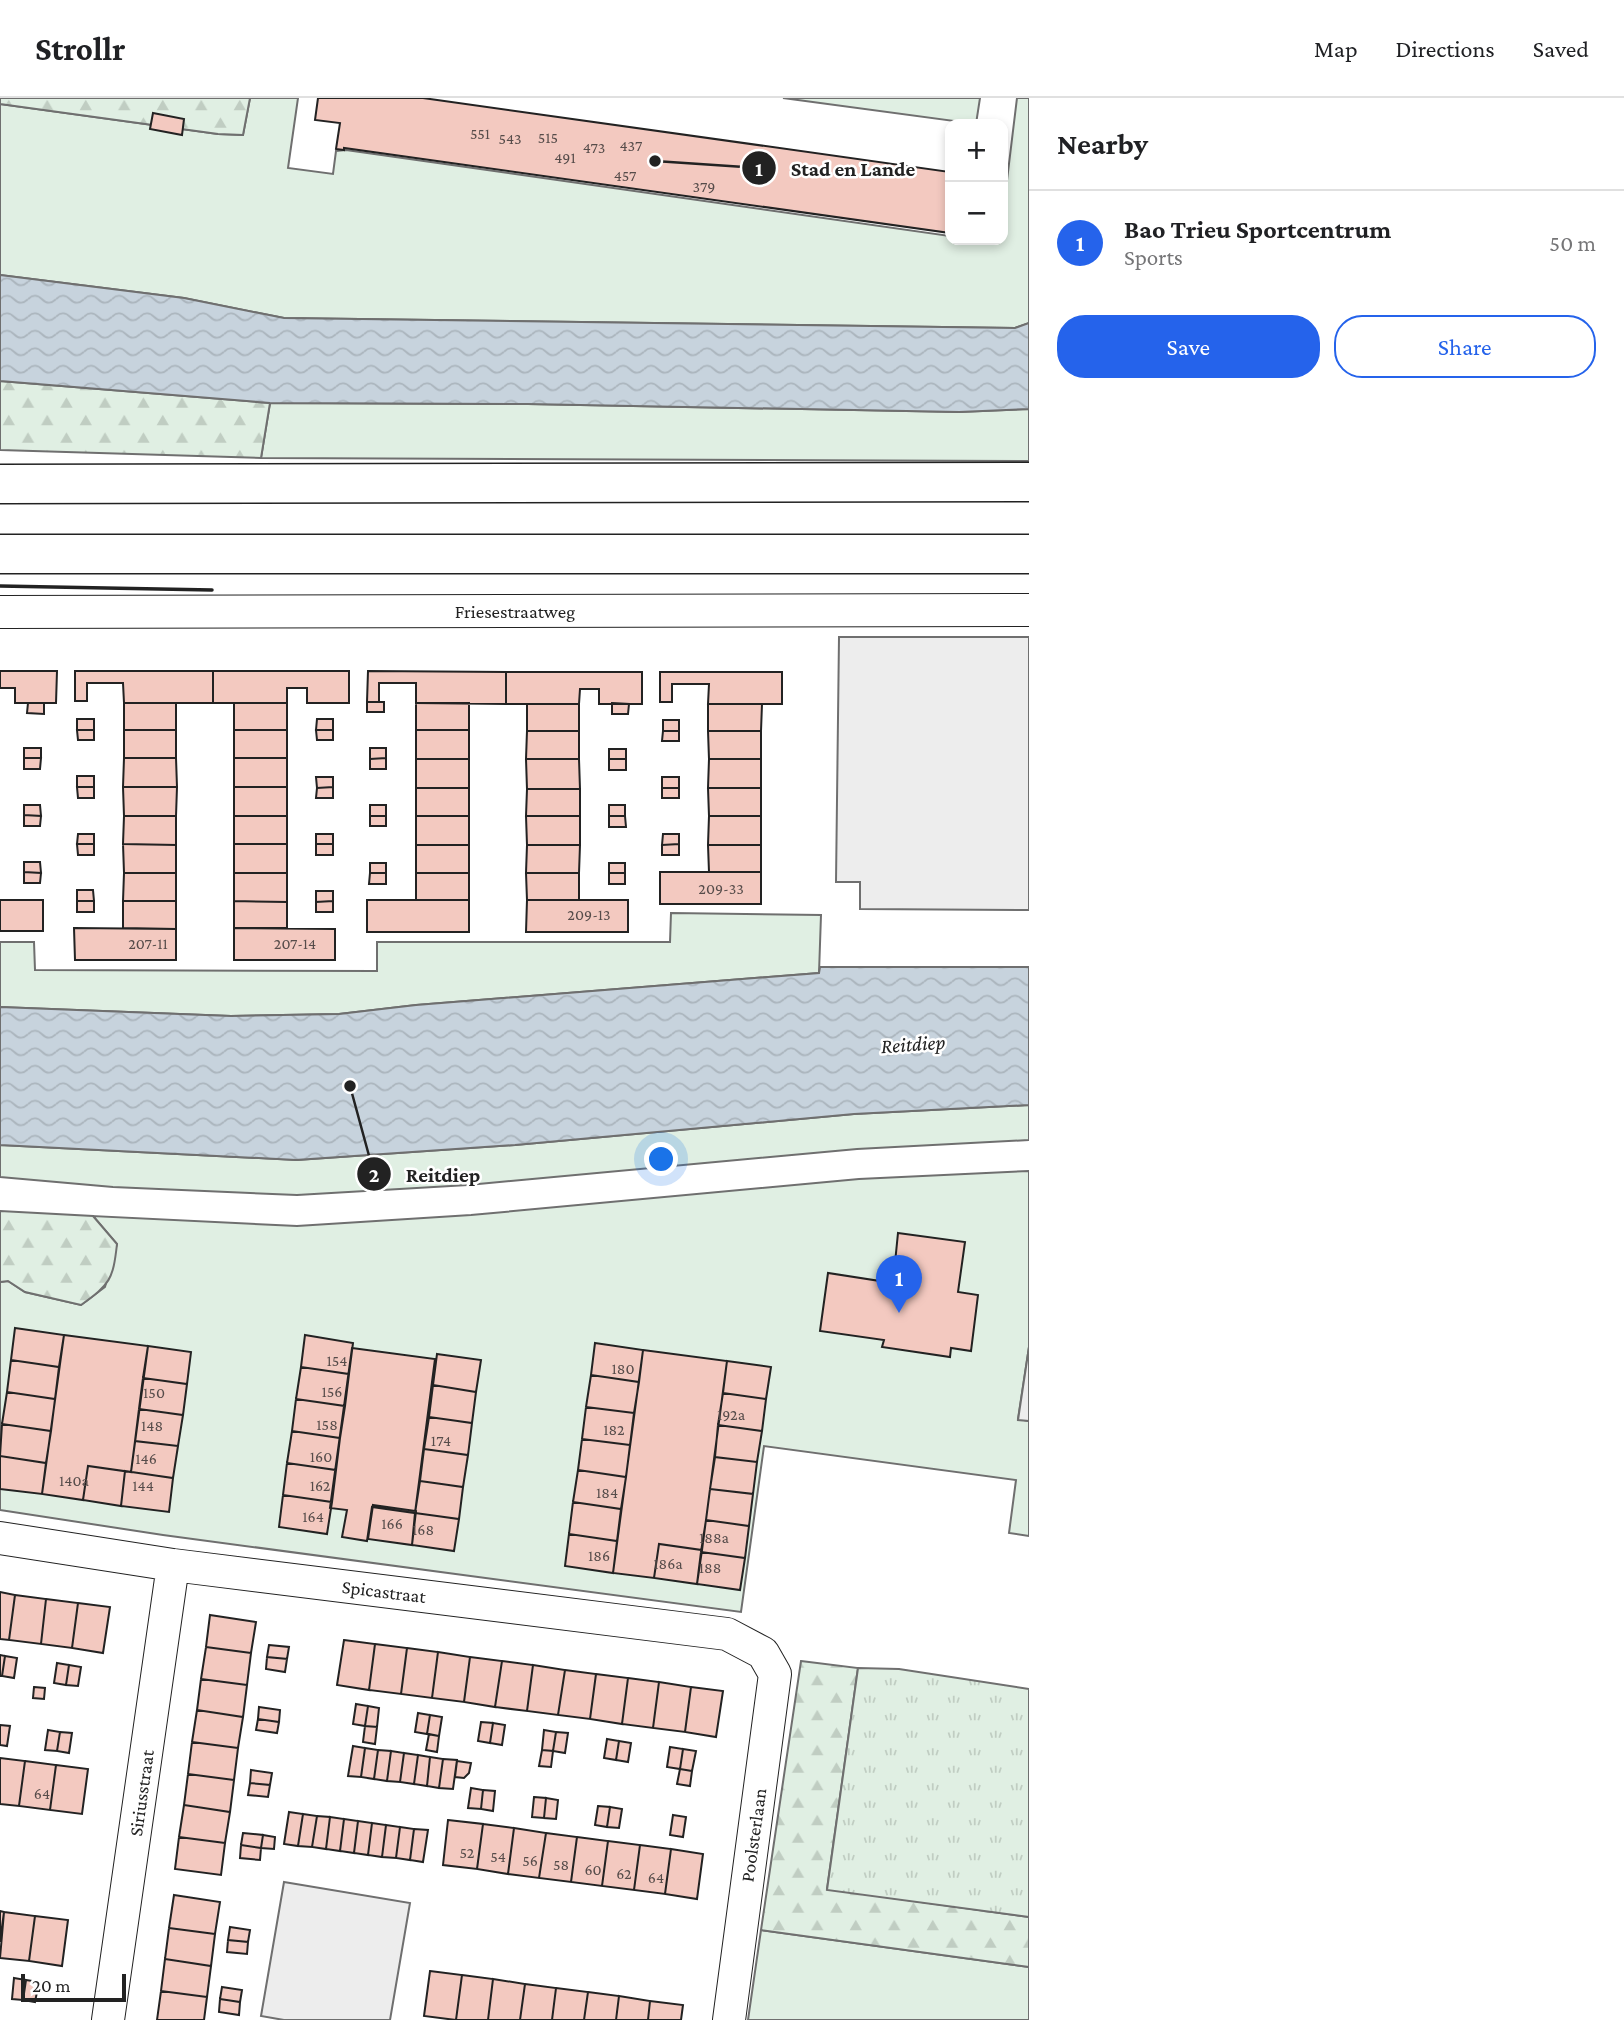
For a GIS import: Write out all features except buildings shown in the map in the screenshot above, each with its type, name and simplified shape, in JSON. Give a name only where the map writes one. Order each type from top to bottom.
[{"type":"highway","points":[[0,484],[1029,482]]},
{"type":"highway","points":[[0,554],[1029,554]]},
{"type":"street","name":"Friesestraatweg","points":[[0,612],[1029,610]]},
{"type":"street","name":"Spicastraat","points":[[0,1538],[173,1565],[727,1634],[764,1653]]},
{"type":"street","name":"Siriusstraat","points":[[108,2020],[173,1565]]},
{"type":"street","name":"Poolsterlaan","points":[[729,2020],[775,1674],[764,1653]]},
{"type":"green space","points":[[0,98],[250,98],[243,135],[218,134],[0,104]]},
{"type":"green space","points":[[250,98],[298,98],[288,168],[333,174],[336,151],[346,150],[945,235],[945,245],[1008,245],[1008,172],[1017,98],[1029,98],[1029,323],[1015,328],[284,318],[184,298],[0,275],[0,104],[218,134],[243,135]]},
{"type":"green space","points":[[783,98],[980,98],[977,119],[945,120]]},
{"type":"green space","points":[[0,381],[270,403],[261,458],[0,450]]},
{"type":"green space","points":[[270,403],[528,404],[959,412],[1029,409],[1029,461],[261,458]]},
{"type":"green space","points":[[671,913],[821,915],[819,973],[416,1005],[339,1014],[231,1016],[0,1007],[0,942],[34,942],[35,970],[377,971],[377,942],[670,942]]},
{"type":"green space","points":[[1029,1105],[1029,1140],[857,1149],[468,1185],[297,1195],[113,1187],[0,1177],[0,1145],[297,1160],[515,1145],[854,1114]]},
{"type":"green space","points":[[1029,1171],[1029,1347],[1018,1419],[1029,1421],[1029,1536],[1009,1533],[1016,1480],[764,1446],[741,1612],[163,1535],[0,1510],[0,1282],[8,1281],[25,1292],[81,1305],[105,1287],[117,1244],[93,1216],[297,1226],[471,1215],[859,1179]]},
{"type":"green space","points":[[0,1211],[93,1216],[117,1244],[114,1266],[104,1286],[81,1305],[25,1292],[8,1281],[0,1282]]},
{"type":"green space","points":[[801,1661],[858,1668],[827,1889],[1029,1917],[1029,1967],[761,1930]]},
{"type":"green space","points":[[858,1668],[899,1669],[1029,1689],[1029,1917],[827,1890]]},
{"type":"green space","points":[[761,1930],[1029,1967],[1029,2020],[748,2020]]},
{"type":"shaded area","points":[[839,637],[1029,637],[1029,910],[860,909],[860,882],[836,882]]},
{"type":"shaded area","points":[[1029,1347],[1029,1421],[1018,1420]]},
{"type":"shaded area","points":[[284,1882],[410,1903],[390,2020],[284,2020],[261,2016]]},
{"type":"water","points":[[0,275],[184,298],[284,318],[1015,328],[1029,323],[1029,409],[959,412],[528,404],[270,403],[0,381]]},
{"type":"water","points":[[820,967],[1029,967],[1029,1105],[854,1114],[515,1145],[296,1160],[0,1145],[0,1007],[231,1016],[339,1014],[416,1005],[819,973]]},
{"type":"wall","points":[[0,586],[212,590]]},
{"type":"place","name":"Stad en Lande","points":[[655,161]]},
{"type":"place","name":"Reitdiep","points":[[350,1086]]},
{"type":"place","name":"Bao Trieu Sportcentrum","points":[[899,1313]]}]
